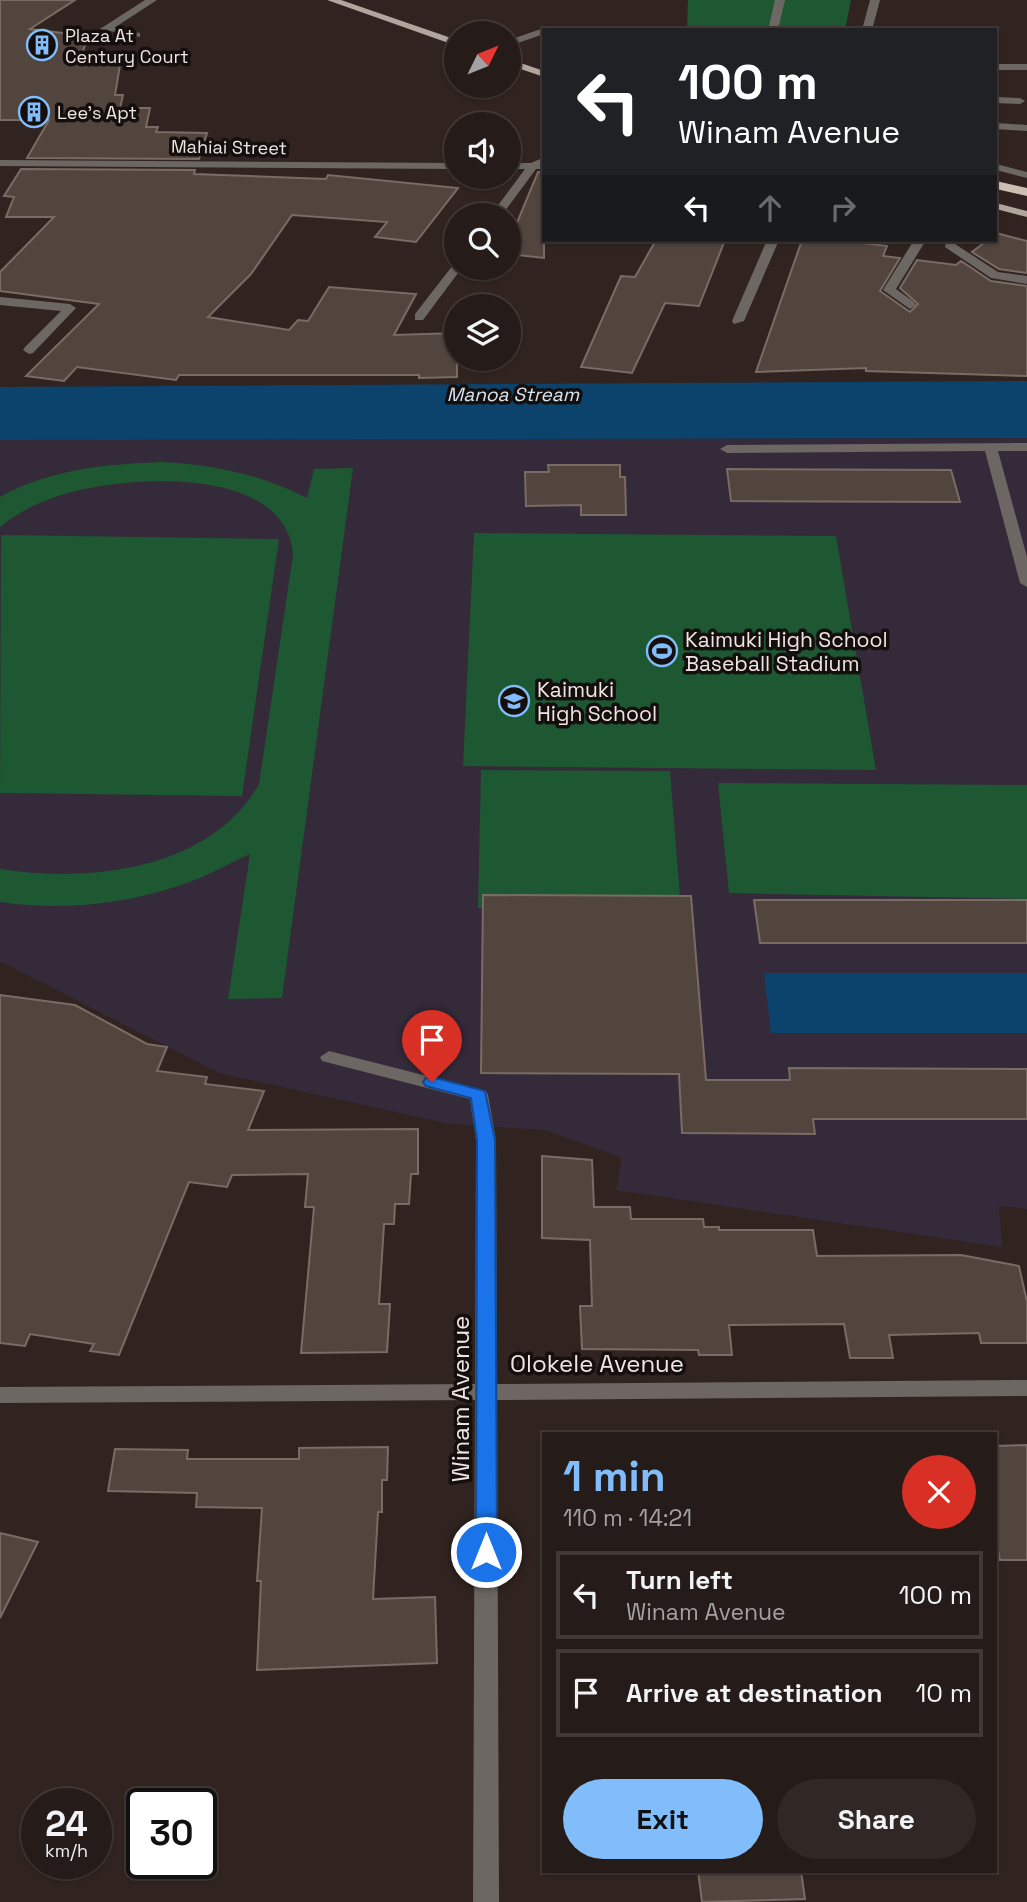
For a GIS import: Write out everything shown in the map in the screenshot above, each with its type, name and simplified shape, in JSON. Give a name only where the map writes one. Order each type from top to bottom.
[{"type":"highway","points":[[997,185],[1027,192]]},
{"type":"main road","points":[[332,0],[444,39]]},
{"type":"main road","points":[[522,66],[542,73]]},
{"type":"main road","points":[[997,206],[1027,214]]},
{"type":"street","points":[[137,35],[105,29],[152,0]]},
{"type":"street","points":[[773,28],[780,0]]},
{"type":"street","points":[[868,28],[875,0]]},
{"type":"street","points":[[522,39],[542,32]]},
{"type":"street","points":[[997,67],[1027,67]]},
{"type":"street","points":[[997,100],[1020,102]]},
{"type":"street","points":[[997,126],[1027,128]]},
{"type":"street","name":"Mahiai Street","points":[[0,163],[444,166]]},
{"type":"street","points":[[521,166],[539,166]]},
{"type":"street","points":[[507,203],[539,166]]},
{"type":"street","points":[[997,167],[1027,175]]},
{"type":"street","points":[[738,321],[772,242]]},
{"type":"street","points":[[910,305],[889,290],[919,242]]},
{"type":"street","points":[[951,242],[949,245],[995,275],[1027,280]]},
{"type":"street","points":[[419,317],[447,280]]},
{"type":"street","points":[[0,300],[70,308],[29,350]]},
{"type":"street","points":[[990,447],[1027,583]]},
{"type":"street","points":[[727,449],[1027,447]]},
{"type":"street","name":"Winam Avenue","points":[[329,1057],[479,1095],[486,1140],[486,1902]]},
{"type":"street","name":"Olokele Avenue","points":[[0,1395],[1027,1388]]},
{"type":"shaded area","name":"Kaimuki High School","points":[[1027,438],[1027,1209],[999,1206],[1002,1247],[616,1190],[622,1158],[546,1130],[450,1124],[219,1073],[0,961],[0,440]]},
{"type":"green space","points":[[688,0],[851,0],[845,28],[687,28]]},
{"type":"green space","points":[[162,462],[236,472],[307,498],[314,469],[353,468],[282,998],[228,999],[250,854],[178,886],[128,899],[51,906],[0,902],[0,869],[71,874],[108,871],[179,853],[210,836],[237,813],[259,784],[293,555],[284,525],[263,504],[233,491],[198,483],[122,483],[61,495],[21,512],[0,527],[0,497],[38,480],[79,470]]},
{"type":"green space","name":"Kaimuki High School Baseball Stadium","points":[[474,533],[836,536],[876,770],[463,766]]},
{"type":"green space","points":[[1,535],[279,539],[242,796],[0,793]]},
{"type":"green space","points":[[481,770],[670,771],[681,909],[478,908]]},
{"type":"green space","points":[[718,783],[1027,785],[1027,899],[729,893]]},
{"type":"water","name":"Manoa Stream","points":[[1027,381],[1027,438],[0,440],[0,387]]},
{"type":"water","points":[[764,973],[1027,973],[1027,1033],[771,1033]]},
{"type":"building","points":[[0,0],[75,0],[30,29],[88,36],[80,60],[121,59],[115,95],[123,95],[120,108],[150,108],[146,127],[158,127],[156,132],[207,133],[199,159],[27,158],[49,120],[0,120]]},
{"type":"building","points":[[21,169],[195,170],[194,174],[326,179],[328,175],[457,189],[416,242],[375,237],[387,222],[292,215],[251,274],[208,317],[289,330],[298,320],[308,321],[329,287],[416,294],[394,335],[444,333],[444,371],[457,371],[457,377],[179,375],[176,380],[77,367],[64,381],[26,376],[99,304],[0,291],[0,272],[54,217],[6,217],[14,197],[4,196]]},
{"type":"building","points":[[538,172],[542,172],[544,258],[521,255],[521,213]]},
{"type":"building","points":[[997,233],[1027,241],[1027,273],[999,269],[972,252],[985,242],[997,242]]},
{"type":"building","points":[[655,242],[724,242],[699,306],[665,303],[632,373],[581,367],[621,276],[635,277]]},
{"type":"building","points":[[801,242],[856,242],[887,246],[883,256],[900,258],[880,291],[910,312],[918,304],[900,288],[917,260],[956,265],[961,261],[991,281],[1027,286],[1027,376],[866,371],[866,368],[756,372]]},
{"type":"building","points":[[548,465],[620,465],[620,477],[625,477],[626,515],[581,515],[581,505],[526,506],[525,472],[549,472]]},
{"type":"building","points":[[727,469],[951,470],[960,502],[731,501]]},
{"type":"building","points":[[483,895],[691,896],[706,1080],[790,1080],[789,1068],[1027,1069],[1027,1119],[813,1119],[815,1134],[682,1133],[679,1074],[481,1073]]},
{"type":"building","points":[[754,900],[1027,900],[1027,943],[760,943]]},
{"type":"building","points":[[0,995],[75,1005],[147,1044],[167,1047],[157,1071],[207,1077],[205,1084],[264,1091],[248,1130],[418,1129],[418,1174],[411,1174],[409,1204],[395,1204],[394,1224],[384,1224],[379,1304],[390,1304],[387,1352],[301,1353],[314,1207],[305,1207],[308,1174],[232,1175],[227,1187],[189,1182],[119,1355],[90,1351],[94,1344],[30,1334],[25,1346],[0,1343]]},
{"type":"building","points":[[542,1156],[592,1160],[594,1207],[630,1207],[631,1219],[703,1219],[704,1227],[719,1227],[719,1230],[813,1230],[817,1256],[961,1255],[1019,1266],[1027,1302],[1027,1343],[981,1343],[979,1333],[889,1335],[893,1358],[850,1358],[844,1324],[729,1325],[732,1355],[699,1355],[698,1350],[582,1349],[580,1306],[592,1306],[590,1240],[542,1238]]},
{"type":"building","points":[[1027,1445],[1027,1560],[1000,1560],[997,1545],[997,1446]]},
{"type":"building","points":[[388,1447],[387,1480],[382,1480],[382,1512],[378,1512],[373,1599],[435,1597],[437,1663],[257,1670],[261,1581],[257,1581],[262,1508],[196,1507],[197,1493],[108,1491],[115,1449],[188,1450],[187,1459],[299,1459],[299,1448]]},
{"type":"building","points":[[0,1533],[38,1542],[0,1618]]},
{"type":"building","points":[[698,1873],[801,1873],[805,1899],[702,1902]]},
{"type":"place","name":"Plaza At Century Court","points":[[42,45]]},
{"type":"place","name":"Lee’s Apt","points":[[34,112]]},
{"type":"place","name":"Kaimuki High School Baseball Stadium","points":[[662,651]]},
{"type":"place","name":"Kaimuki High School","points":[[514,701]]},
{"type":"route","points":[[432,1082],[479,1095],[486,1140],[486,1552]]}]
